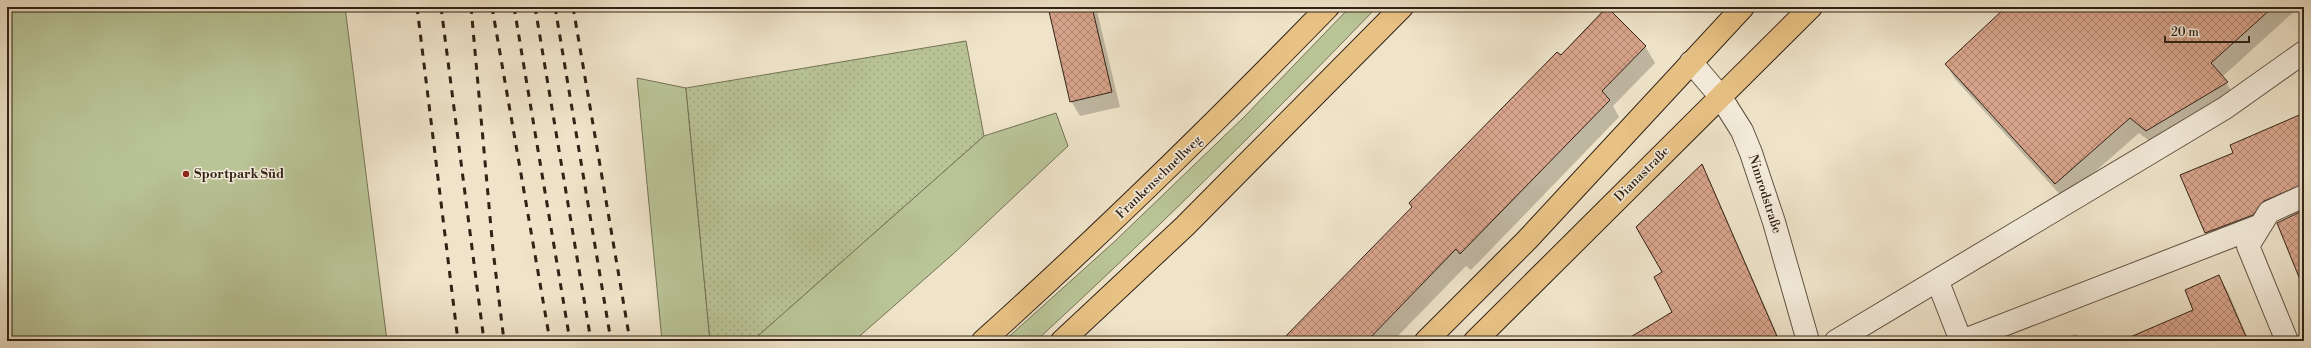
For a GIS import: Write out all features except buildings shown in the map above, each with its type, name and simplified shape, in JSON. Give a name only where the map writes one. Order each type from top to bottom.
[{"type":"main road","name":"Frankenschnellweg","points":[[983,341],[1069,264],[1217,121],[1328,7]]},
{"type":"main road","points":[[1062,341],[1185,226],[1402,7]]},
{"type":"main road","points":[[1426,341],[1527,240],[1743,7]]},
{"type":"main road","name":"Dianastraße","points":[[1475,341],[1810,7]]},
{"type":"street","points":[[1836,341],[1938,282],[2225,108],[2304,52]]},
{"type":"street","name":"Nimrodstraße","points":[[1691,62],[1720,96],[1742,131],[1774,222],[1808,341]]},
{"type":"street","points":[[2287,341],[2248,246],[2269,212],[2304,196]]},
{"type":"street","points":[[1938,282],[1962,341],[2261,225]]},
{"type":"green space","name":"Sportpark Süd","points":[[7,7],[345,7],[387,341],[7,341]]},
{"type":"green space","points":[[1350,7],[1377,7],[1209,177],[1036,341],[1004,341],[1114,242],[1244,117]]},
{"type":"green space","points":[[966,41],[984,136],[752,341],[710,341],[686,88]]},
{"type":"green space","points":[[637,78],[686,88],[710,341],[662,341]]},
{"type":"green space","points":[[1056,113],[1068,146],[952,255],[854,341],[752,341],[984,136]]},
{"type":"railway","points":[[417,7],[458,341]]},
{"type":"railway","points":[[441,7],[484,341]]},
{"type":"railway","points":[[471,7],[493,250],[504,341]]},
{"type":"railway","points":[[492,7],[550,341]]},
{"type":"railway","points":[[514,7],[570,341]]},
{"type":"railway","points":[[535,7],[591,341]]},
{"type":"railway","points":[[555,7],[611,341]]},
{"type":"railway","points":[[573,7],[630,341]]},
{"type":"place","name":"Sportpark Süd","points":[[186,174]]}]
